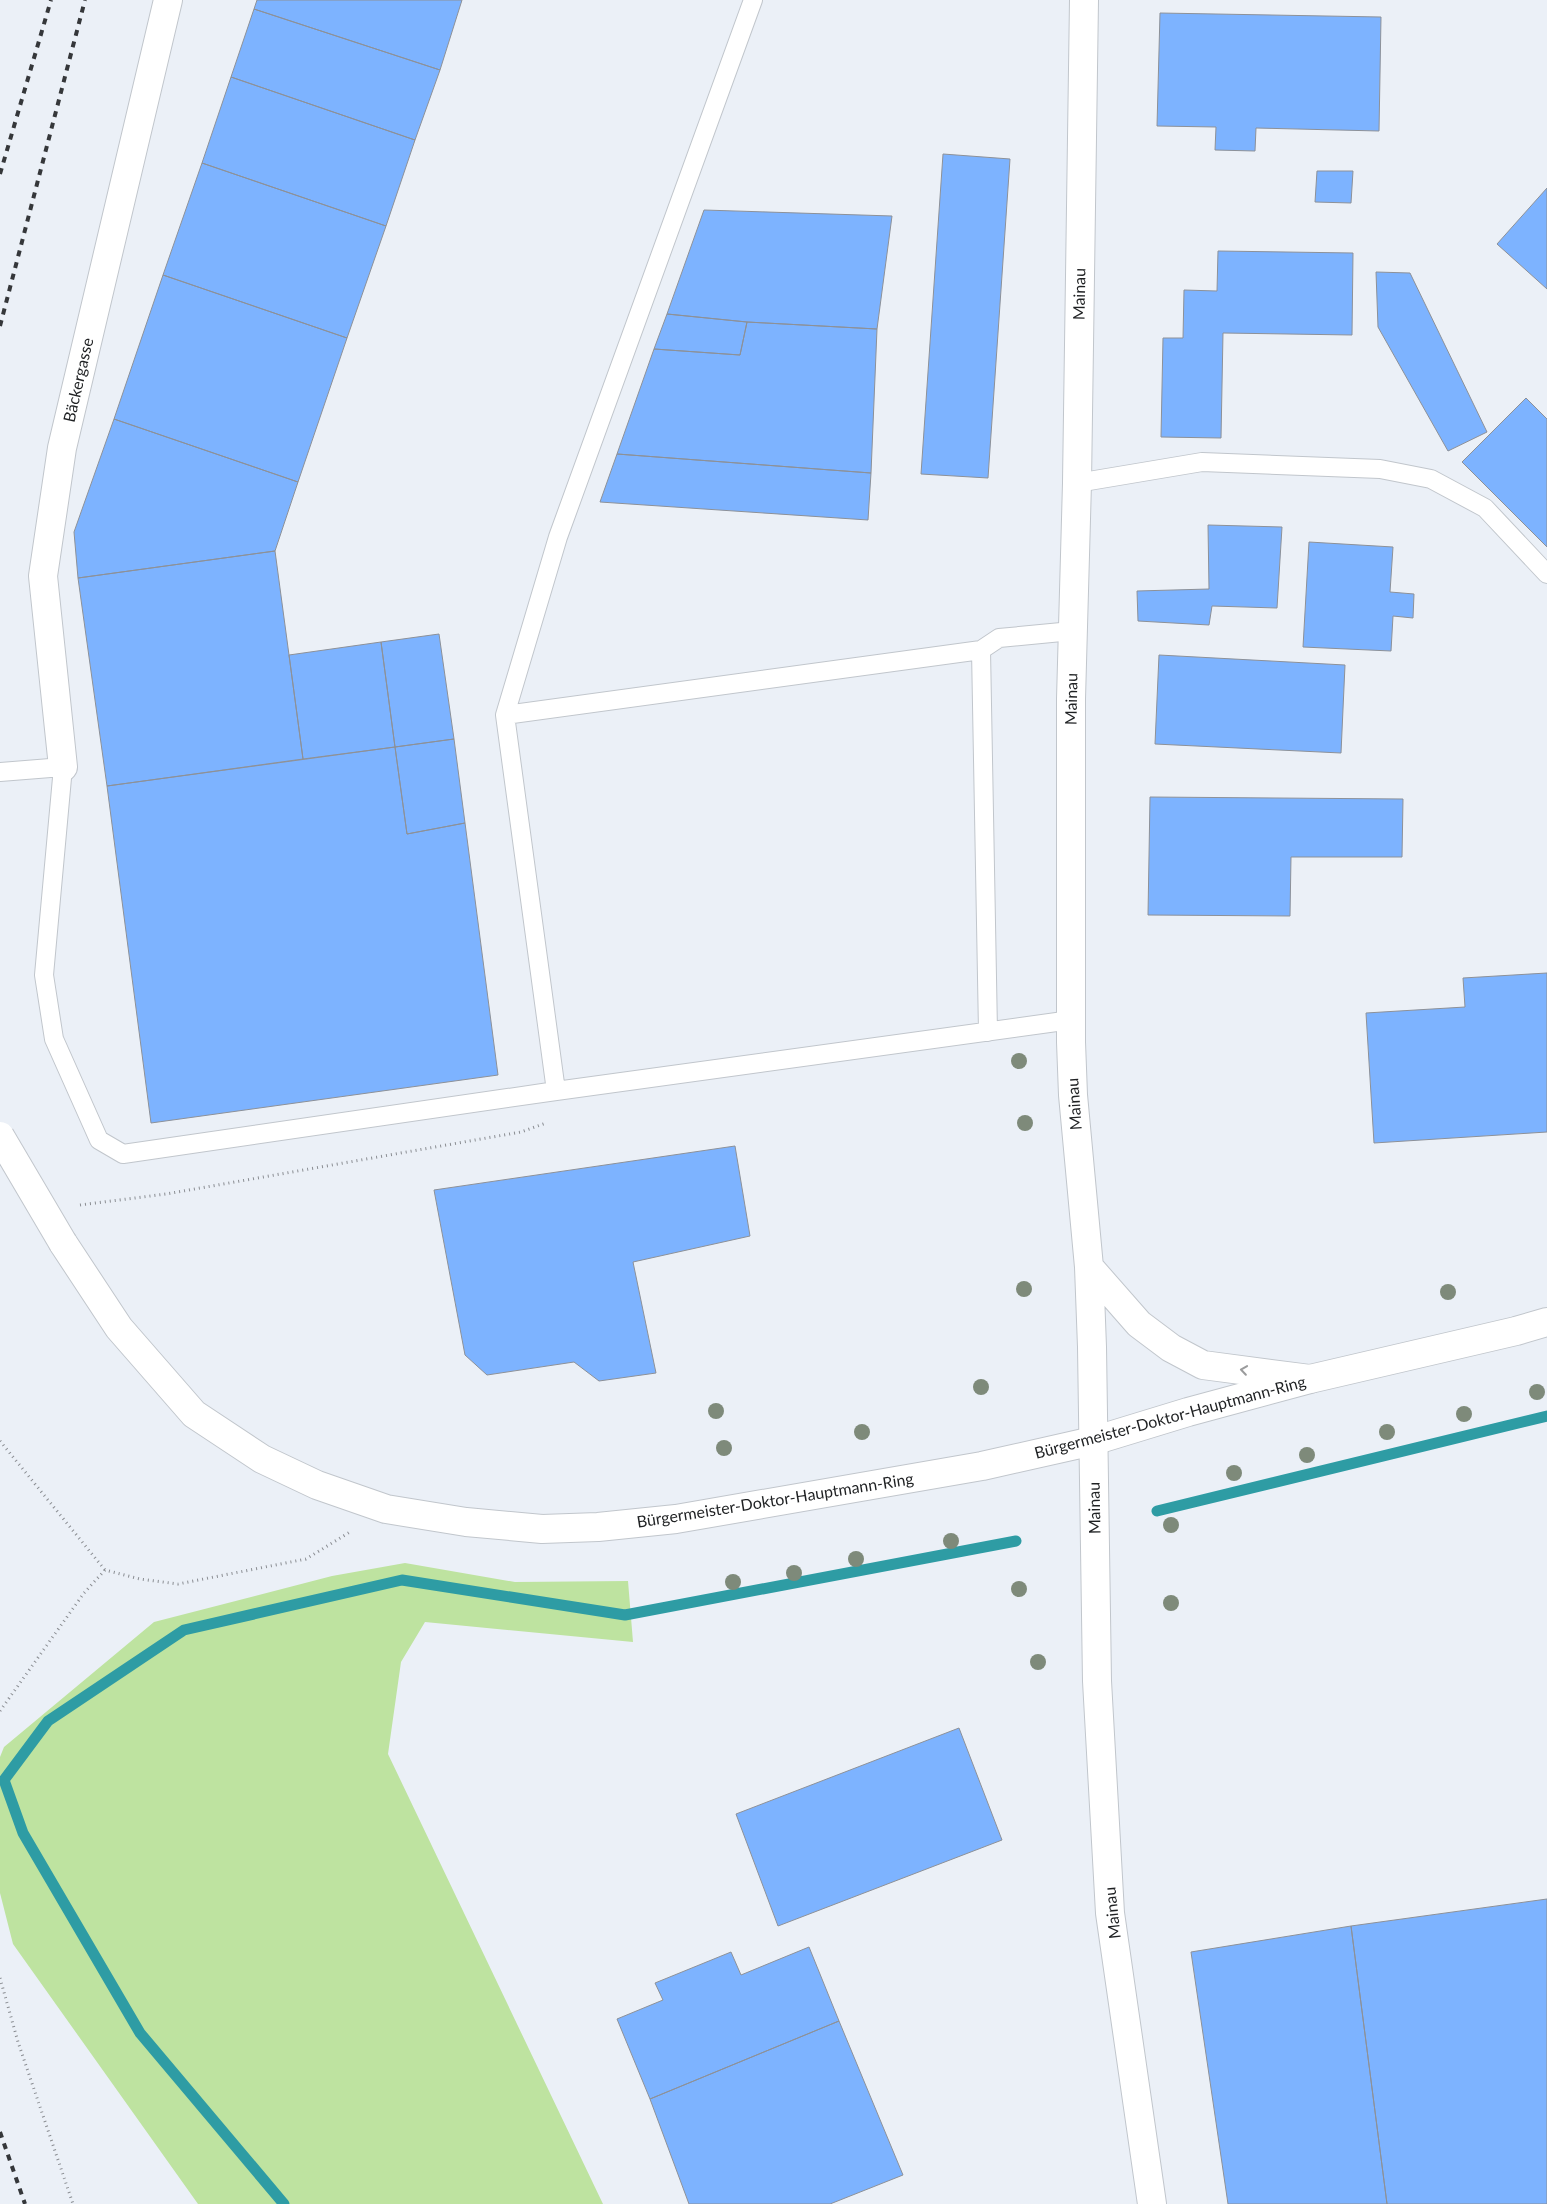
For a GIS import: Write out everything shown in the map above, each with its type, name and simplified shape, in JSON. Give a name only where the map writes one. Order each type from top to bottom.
[{"type":"street","name":"Bäckergasse","points":[[63,767],[43,576],[62,448],[168,0]]},
{"type":"street","name":"Mainau","points":[[1084,0],[1077,483],[1072,631],[1071,1020],[1073,1095],[1089,1267],[1097,1681],[1110,1913],[1152,2204]]},
{"type":"street","name":"Bürgermeister-Doktor-Hauptmann-Ring","points":[[0,1136],[63,1243],[119,1328],[194,1414],[262,1459],[317,1485],[386,1509],[466,1522],[542,1529],[598,1527],[686,1518],[982,1466],[1093,1441],[1188,1412],[1310,1379],[1516,1331],[1547,1322]]},
{"type":"street","points":[[1089,1267],[1139,1324],[1171,1348],[1203,1365],[1310,1379]]},
{"type":"lane","points":[[556,1091],[505,715],[558,537],[753,0]]},
{"type":"lane","points":[[1077,483],[1202,462],[1389,470],[1432,479],[1485,508],[1547,574]]},
{"type":"lane","points":[[505,715],[981,650],[999,638],[1072,631]]},
{"type":"lane","points":[[981,650],[988,1032]]},
{"type":"lane","points":[[0,772],[63,767],[44,975],[54,1039],[99,1140],[124,1154],[556,1091],[1071,1020]]},
{"type":"path","points":[[78,1205],[166,1194],[521,1132],[555,1120],[556,1091]]},
{"type":"path","points":[[0,1441],[105,1570],[140,1580],[178,1584],[306,1559],[386,1509]]},
{"type":"path","points":[[0,1712],[84,1593],[105,1570]]},
{"type":"path","points":[[0,1978],[18,2042],[72,2204]]},
{"type":"green space","points":[[405,1563],[515,1582],[628,1581],[633,1642],[425,1622],[401,1662],[388,1754],[603,2204],[198,2204],[13,1944],[0,1893],[0,1757],[4,1747],[154,1622],[332,1576]]},
{"type":"building","points":[[257,0],[462,0],[440,70],[254,9]]},
{"type":"building","points":[[254,9],[440,70],[415,140],[231,77]]},
{"type":"building","points":[[1160,13],[1381,17],[1379,131],[1256,128],[1255,151],[1215,150],[1216,127],[1157,126]]},
{"type":"building","points":[[231,77],[415,140],[386,226],[202,163]]},
{"type":"building","points":[[943,154],[1010,159],[988,478],[921,474]]},
{"type":"building","points":[[202,163],[386,226],[347,338],[163,275]]},
{"type":"building","points":[[1317,171],[1353,171],[1351,203],[1315,202]]},
{"type":"building","points":[[1547,188],[1547,289],[1497,244]]},
{"type":"building","points":[[704,210],[892,216],[877,329],[747,322],[667,314]]},
{"type":"building","points":[[1218,251],[1353,253],[1352,335],[1223,333],[1221,438],[1161,437],[1163,338],[1183,338],[1184,290],[1217,291]]},
{"type":"building","points":[[1376,272],[1410,273],[1487,432],[1448,451],[1378,327]]},
{"type":"building","points":[[163,275],[347,338],[298,482],[114,419]]},
{"type":"building","points":[[667,314],[747,322],[740,355],[654,349]]},
{"type":"building","points":[[747,322],[877,329],[871,473],[617,454],[654,349],[740,355]]},
{"type":"building","points":[[1526,398],[1547,419],[1547,547],[1462,462]]},
{"type":"building","points":[[114,419],[298,482],[275,551],[78,578],[74,532]]},
{"type":"building","points":[[617,454],[871,473],[868,520],[600,502]]},
{"type":"building","points":[[1208,525],[1282,527],[1277,608],[1212,606],[1209,625],[1138,621],[1137,591],[1209,589]]},
{"type":"building","points":[[1309,542],[1393,547],[1390,592],[1414,594],[1413,618],[1393,616],[1391,651],[1303,647]]},
{"type":"building","points":[[275,551],[303,759],[107,786],[78,578]]},
{"type":"building","points":[[439,634],[454,739],[395,747],[381,642]]},
{"type":"building","points":[[381,642],[395,747],[303,759],[289,655]]},
{"type":"building","points":[[1159,655],[1345,665],[1341,753],[1155,744]]},
{"type":"building","points":[[454,739],[465,823],[407,834],[395,747]]},
{"type":"building","points":[[395,747],[407,834],[465,823],[498,1075],[151,1123],[107,786]]},
{"type":"building","points":[[1150,797],[1403,799],[1402,857],[1291,857],[1290,916],[1148,915]]},
{"type":"building","points":[[1547,973],[1547,1132],[1374,1143],[1366,1013],[1465,1007],[1463,978]]},
{"type":"building","points":[[735,1146],[750,1236],[633,1262],[656,1373],[599,1381],[574,1362],[487,1375],[465,1355],[434,1190]]},
{"type":"building","points":[[959,1728],[1002,1840],[778,1926],[736,1814]]},
{"type":"building","points":[[1547,1899],[1547,2204],[1387,2204],[1351,1926]]},
{"type":"building","points":[[1351,1926],[1387,2204],[1228,2204],[1191,1952]]},
{"type":"building","points":[[809,1947],[839,2021],[650,2099],[617,2019],[663,2000],[655,1983],[731,1952],[741,1975]]},
{"type":"building","points":[[839,2021],[903,2175],[830,2204],[689,2204],[650,2099]]},
{"type":"waterway","points":[[1157,1511],[1547,1416]]},
{"type":"waterway","points":[[284,2204],[140,2033],[23,1833],[4,1780],[48,1721],[184,1630],[402,1580],[625,1615],[1016,1541]]},
{"type":"railway","points":[[0,174],[51,0]]},
{"type":"railway","points":[[0,326],[85,0]]},
{"type":"railway","points":[[0,2132],[25,2204]]}]
